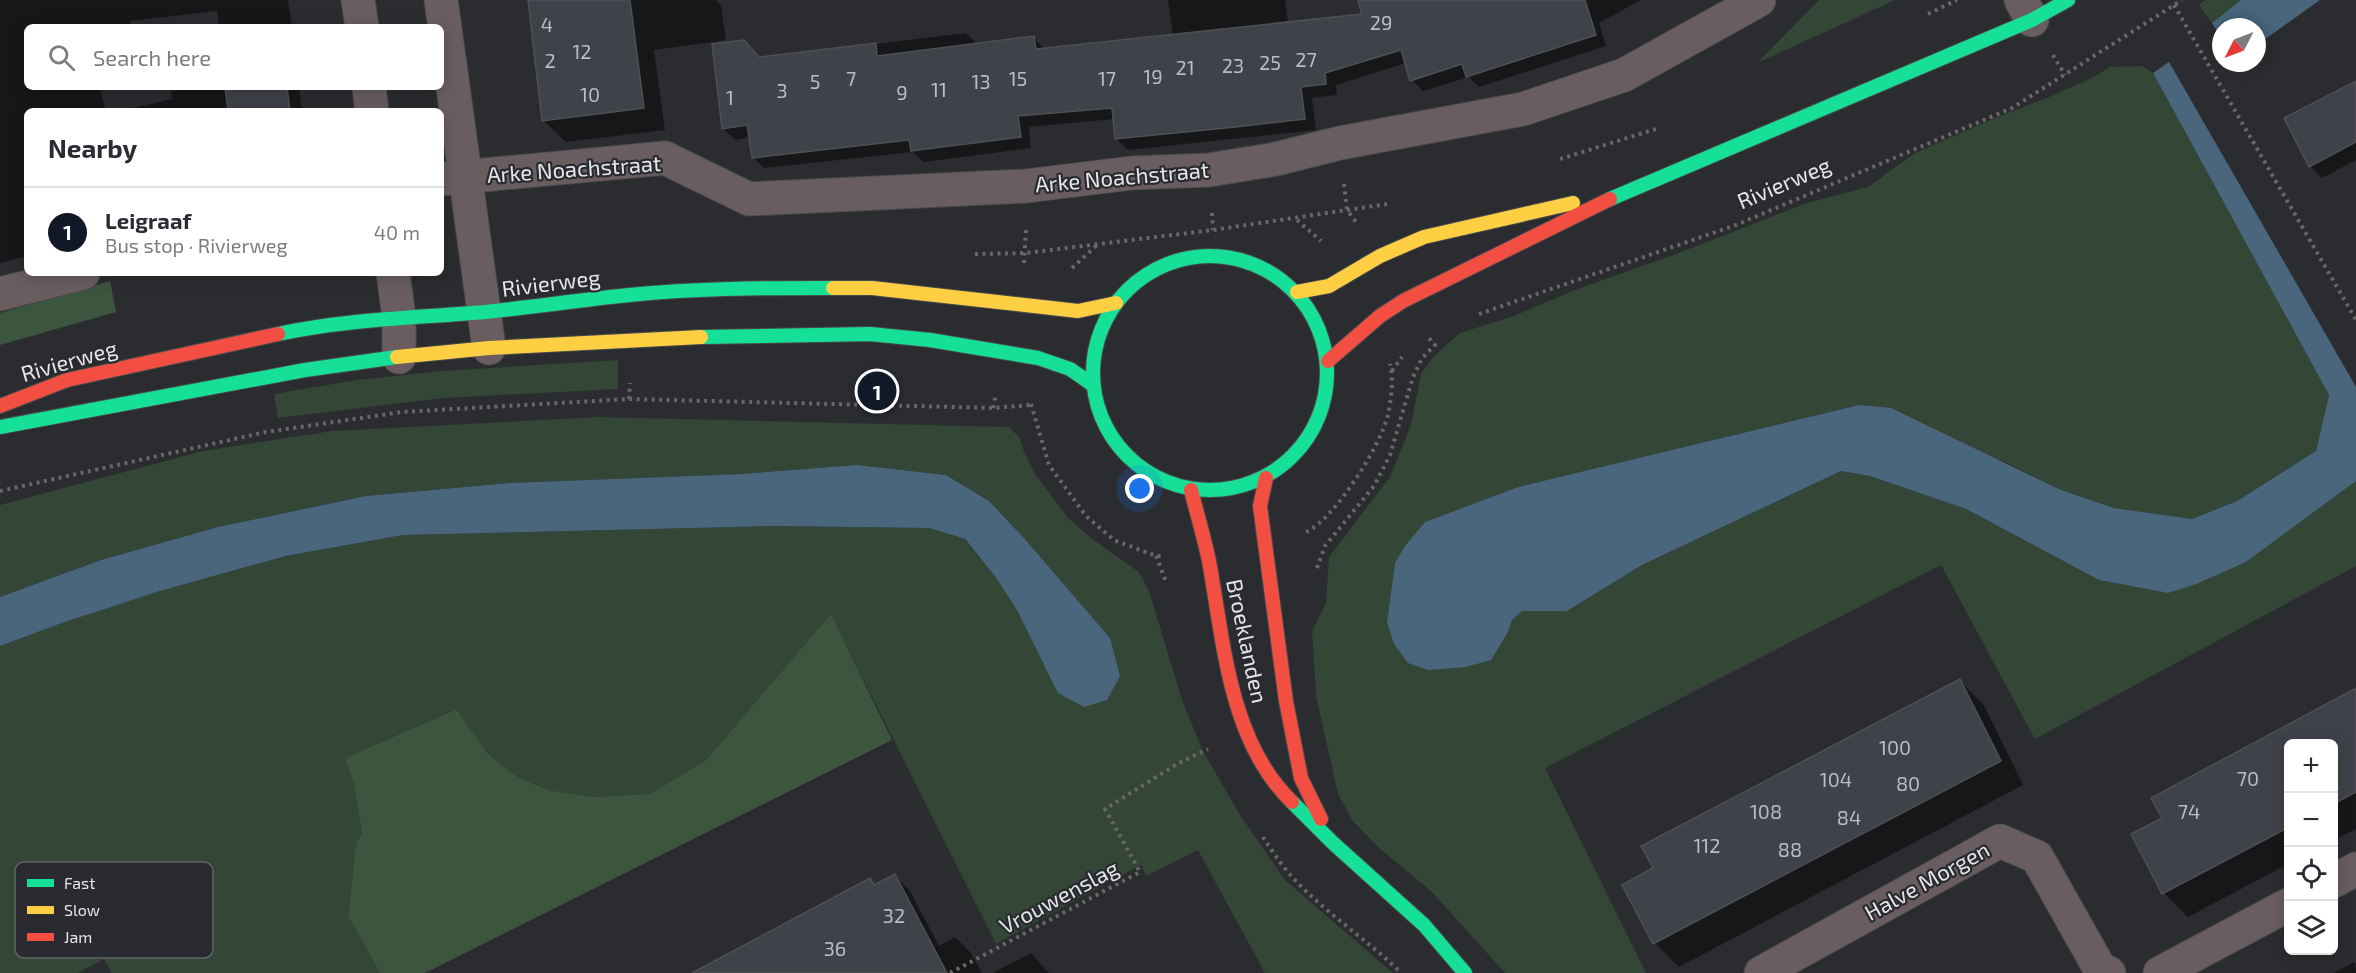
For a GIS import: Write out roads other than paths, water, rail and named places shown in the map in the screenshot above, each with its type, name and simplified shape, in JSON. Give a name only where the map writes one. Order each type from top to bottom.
[{"type":"street","points":[[358,0],[362,24]]},
{"type":"street","points":[[441,0],[443,24]]},
{"type":"street","name":"Arke Noachstraat","points":[[453,178],[665,158],[749,199],[1026,186],[1132,173],[1209,170],[1276,159],[1340,143],[1523,109],[1624,75],[1759,0]]},
{"type":"street","points":[[1328,361],[1380,316],[1403,301],[1633,188],[2027,10],[2068,0]]},
{"type":"street","points":[[444,44],[453,178],[484,312],[489,348]]},
{"type":"street","points":[[369,90],[372,108]]},
{"type":"street","points":[[1297,292],[1329,285],[1380,256],[1424,237],[1633,188]]},
{"type":"street","points":[[1196,256],[1224,256],[1263,268],[1297,292],[1318,324],[1328,361],[1329,377],[1322,411],[1300,451],[1266,478],[1232,490],[1191,490],[1166,483],[1125,456],[1096,406],[1093,385],[1094,349],[1106,319],[1116,303],[1143,276],[1196,256]]},
{"type":"street","points":[[0,294],[71,276]]},
{"type":"street","points":[[393,276],[399,317],[399,357]]},
{"type":"street","name":"Rivierweg","points":[[0,406],[67,380],[245,339],[301,329],[399,317],[484,312],[631,295],[739,288],[872,288],[1078,311],[1116,303]]},
{"type":"street","points":[[0,427],[305,370],[399,357],[489,348],[749,335],[870,334],[930,339],[1038,358],[1070,369],[1093,385]]},
{"type":"street","name":"Broeklanden","points":[[1266,478],[1260,506],[1286,701],[1301,778],[1333,843]]},
{"type":"street","name":"Broeklanden","points":[[1191,490],[1208,558],[1232,689],[1250,741],[1276,788],[1424,925],[1465,973]]},
{"type":"street","name":"Halve Morgen","points":[[1761,973],[2000,840],[2037,857],[2100,969],[2109,973]]},
{"type":"street","points":[[2338,879],[2356,869]]},
{"type":"street","points":[[2160,973],[2284,908]]},
{"type":"water","points":[[2241,0],[2320,0],[2266,39],[2266,18],[2218,18]]},
{"type":"water","points":[[2169,62],[2356,387],[2356,481],[2246,562],[2196,584],[2168,593],[2099,580],[1966,509],[1870,476],[1841,471],[1642,565],[1567,611],[1522,611],[1512,620],[1508,632],[1491,660],[1466,667],[1428,670],[1408,663],[1394,644],[1387,622],[1395,563],[1405,546],[1425,522],[1518,487],[1859,405],[1891,408],[2061,490],[2114,508],[2192,519],[2237,501],[2316,451],[2329,395],[2153,73]]},
{"type":"water","points":[[857,465],[946,475],[989,501],[1110,638],[1120,676],[1107,700],[1084,707],[1058,693],[1018,612],[997,579],[965,539],[929,528],[774,526],[403,535],[286,556],[160,591],[0,646],[0,597],[101,560],[218,527],[366,496],[509,483],[741,474]]},
{"type":"place","name":"Leigraaf","points":[[877,391]]}]
